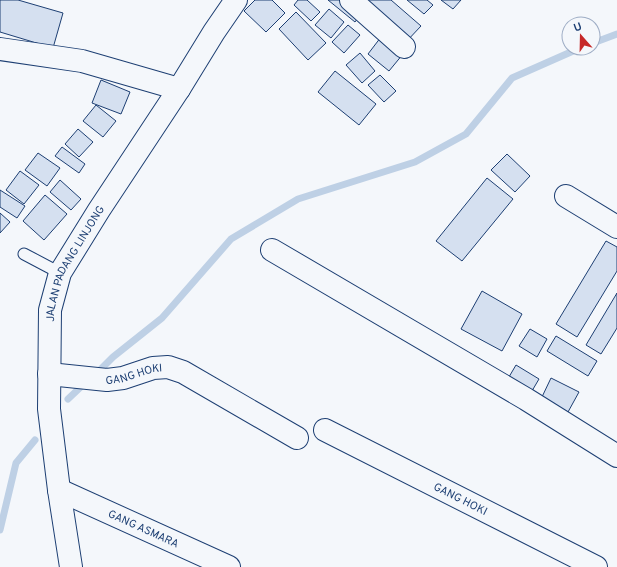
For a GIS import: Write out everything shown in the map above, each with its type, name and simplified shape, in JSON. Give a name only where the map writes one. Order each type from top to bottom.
[{"type":"street","name":"JALAN PADANG LINJONG","points":[[71,567],[59,490],[49,409],[50,310],[60,273],[99,210],[236,0]]},
{"type":"street","points":[[351,0],[404,47]]},
{"type":"street","points":[[0,49],[82,61],[179,89]]},
{"type":"street","points":[[566,196],[617,228]]},
{"type":"street","points":[[272,250],[526,399],[617,456]]},
{"type":"street","name":"GANG HOKI","points":[[49,374],[107,380],[123,378],[153,368],[168,367],[183,372],[297,438]]},
{"type":"street","name":"GANG HOKI","points":[[326,430],[596,567]]},
{"type":"street","name":"GANG ASMARA","points":[[59,490],[229,567]]},
{"type":"lane","points":[[24,254],[60,273]]},
{"type":"building","points":[[0,0],[18,0],[63,13],[53,48],[0,32]]},
{"type":"building","points":[[255,0],[272,0],[285,13],[266,32],[244,11]]},
{"type":"building","points":[[298,0],[307,0],[320,12],[311,21],[294,5]]},
{"type":"building","points":[[328,0],[342,0],[360,15],[355,22]]},
{"type":"building","points":[[356,0],[391,0],[421,26],[405,43]]},
{"type":"building","points":[[407,0],[427,0],[433,5],[424,14]]},
{"type":"building","points":[[441,0],[461,0],[453,9]]},
{"type":"building","points":[[329,9],[344,22],[331,38],[315,25]]},
{"type":"building","points":[[296,12],[326,43],[308,60],[279,29]]},
{"type":"building","points":[[348,25],[360,35],[344,53],[332,42]]},
{"type":"building","points":[[381,37],[403,54],[389,71],[368,54]]},
{"type":"building","points":[[360,53],[375,71],[362,83],[346,65]]},
{"type":"building","points":[[335,71],[376,104],[359,125],[318,92]]},
{"type":"building","points":[[380,75],[396,91],[384,102],[368,85]]},
{"type":"building","points":[[101,80],[130,92],[121,114],[92,103]]},
{"type":"building","points":[[96,105],[116,121],[103,137],[83,121]]},
{"type":"building","points":[[78,129],[93,142],[79,157],[65,144]]},
{"type":"building","points":[[62,147],[85,164],[79,173],[55,156]]},
{"type":"building","points":[[38,153],[60,168],[47,186],[25,170]]},
{"type":"building","points":[[507,154],[530,176],[515,192],[491,170]]},
{"type":"building","points":[[20,171],[39,185],[24,204],[6,190]]},
{"type":"building","points":[[487,178],[513,199],[462,261],[436,241]]},
{"type":"building","points":[[60,180],[81,199],[71,210],[50,192]]},
{"type":"building","points":[[0,190],[25,206],[17,218],[0,207]]},
{"type":"building","points":[[45,195],[67,214],[44,240],[23,221]]},
{"type":"building","points":[[0,213],[10,222],[0,233]]},
{"type":"building","points":[[606,241],[617,247],[617,271],[577,337],[556,324]]},
{"type":"building","points":[[482,291],[522,314],[502,351],[461,329]]},
{"type":"building","points":[[617,293],[617,328],[601,354],[586,345]]},
{"type":"building","points":[[530,329],[547,339],[537,357],[519,346]]},
{"type":"building","points":[[556,336],[597,361],[588,376],[547,351]]},
{"type":"building","points":[[516,365],[539,379],[529,396],[506,382]]},
{"type":"building","points":[[551,378],[579,392],[568,412],[541,399]]},
{"type":"waterway","points":[[601,40],[617,34]]},
{"type":"waterway","points":[[96,374],[113,357],[162,318],[231,239],[298,199],[415,162],[466,134],[512,78],[562,56]]},
{"type":"waterway","points":[[68,399],[86,382]]},
{"type":"waterway","points":[[0,530],[16,463],[35,440]]}]
